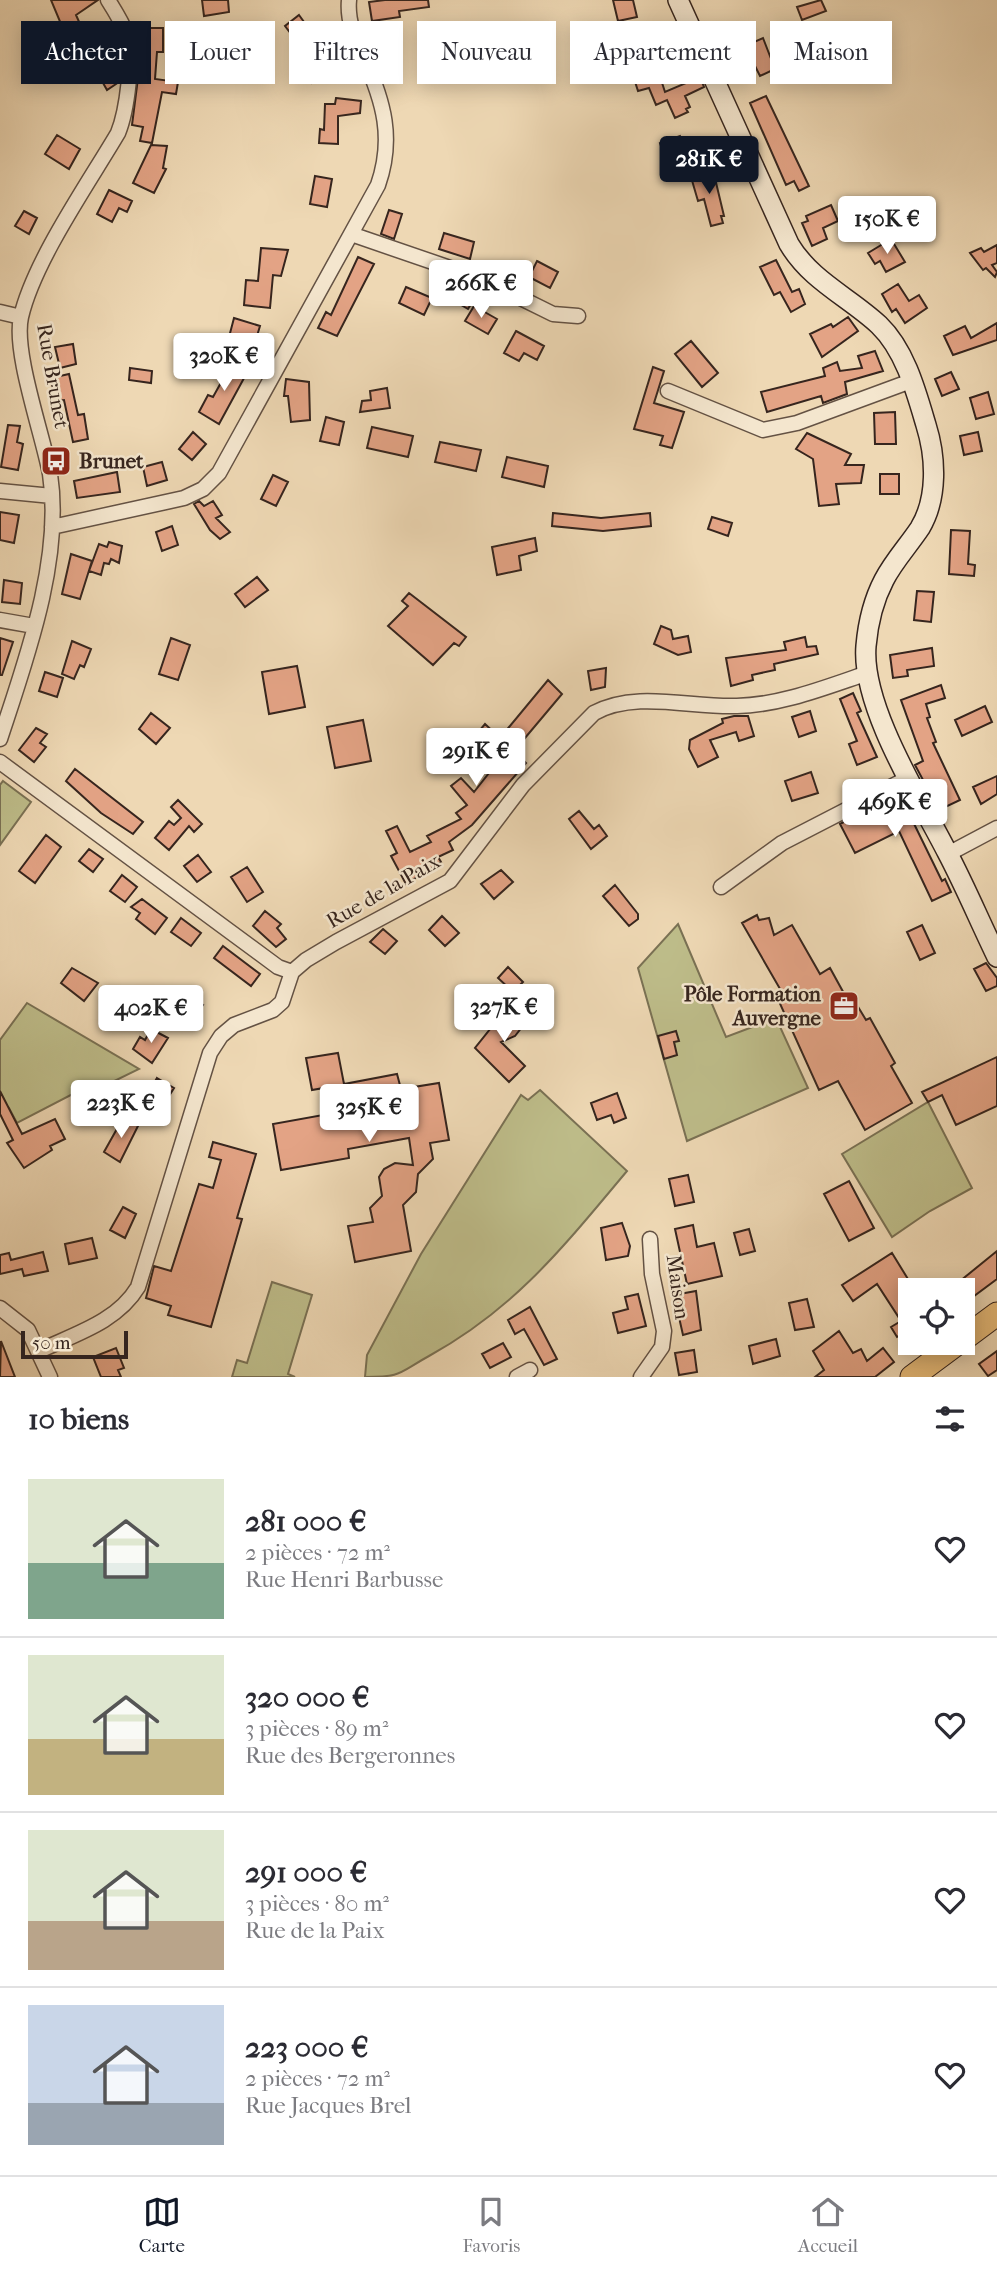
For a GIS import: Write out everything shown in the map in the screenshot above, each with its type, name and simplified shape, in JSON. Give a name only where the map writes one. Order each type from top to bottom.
[{"type":"main road","points":[[975,1330],[997,1314]]},
{"type":"main road","points":[[912,1377],[942,1355]]},
{"type":"street","name":"Rue Brunet","points":[[0,739],[34,626],[52,527],[52,496],[28,378],[21,317],[52,244],[118,134],[124,118],[129,48],[127,35],[108,0]]},
{"type":"street","points":[[52,527],[184,498],[203,489],[219,473],[382,175],[387,126],[377,87],[353,35],[349,0]]},
{"type":"street","points":[[678,0],[796,256],[808,270],[888,334],[911,381],[932,447],[934,474],[930,500],[921,525],[884,579],[872,606],[866,649],[868,673],[873,696],[908,778],[997,957]]},
{"type":"street","points":[[351,234],[482,279],[553,314],[578,316]]},
{"type":"street","points":[[0,312],[21,317]]},
{"type":"street","points":[[668,391],[763,430],[797,423],[911,381]]},
{"type":"street","points":[[0,491],[52,496]]},
{"type":"street","points":[[0,620],[34,626]]},
{"type":"street","name":"Rue de la Paix","points":[[292,972],[336,942],[450,881],[523,785],[594,713],[604,707],[642,702],[736,706],[763,704],[805,694],[868,673]]},
{"type":"street","points":[[0,762],[278,967],[292,972],[282,1002],[273,1010],[234,1025],[221,1036],[210,1053],[138,1287],[127,1305],[112,1317],[39,1351]]},
{"type":"street","points":[[721,887],[782,843],[908,778]]},
{"type":"street","points":[[948,854],[997,828]]},
{"type":"street","name":"Maison","points":[[641,1377],[662,1347],[664,1331],[652,1275],[650,1238]]},
{"type":"street","points":[[0,1308],[28,1331],[50,1377]]},
{"type":"street","points":[[517,1377],[530,1370]]},
{"type":"shaded area","points":[[3,781],[31,802],[0,845],[0,785]]},
{"type":"shaded area","points":[[678,924],[726,1037],[776,1018],[808,1088],[687,1141],[638,968]]},
{"type":"shaded area","points":[[27,1003],[139,1069],[96,1090],[90,1085],[17,1123],[9,1108],[0,1112],[0,1040]]},
{"type":"shaded area","points":[[540,1090],[627,1171],[560,1250],[488,1317],[400,1373],[365,1377],[367,1355],[421,1254],[521,1095],[528,1100]]},
{"type":"shaded area","points":[[928,1102],[972,1188],[930,1211],[892,1237],[842,1154]]},
{"type":"shaded area","points":[[272,1282],[312,1295],[288,1374],[295,1377],[232,1377],[237,1360],[247,1363]]},
{"type":"building","points":[[51,0],[98,0],[76,15],[79,21],[60,21]]},
{"type":"building","points":[[202,0],[228,0],[229,12],[204,16]]},
{"type":"building","points":[[428,0],[429,7],[399,11],[400,17],[372,21],[369,2]]},
{"type":"building","points":[[613,0],[633,0],[637,17],[618,21]]},
{"type":"building","points":[[821,0],[826,11],[802,20],[797,7]]},
{"type":"building","points":[[299,15],[303,21],[291,21]]},
{"type":"building","points":[[151,28],[163,28],[163,52],[157,52],[155,79],[165,80],[165,84],[178,84],[176,94],[162,92],[152,143],[140,141],[143,127],[132,125],[137,84],[151,84]]},
{"type":"building","points":[[763,38],[770,56],[770,71],[760,76],[756,68],[756,41]]},
{"type":"building","points":[[104,84],[116,84],[107,90]]},
{"type":"building","points":[[636,84],[662,84],[665,92],[684,84],[703,84],[704,87],[685,96],[690,107],[686,109],[688,112],[675,118],[667,100],[656,105],[649,88],[638,91]]},
{"type":"building","points":[[766,96],[809,186],[799,191],[794,181],[786,185],[750,103]]},
{"type":"building","points":[[336,98],[361,101],[360,113],[338,116],[338,144],[319,143],[320,129],[324,130],[325,104],[335,104]]},
{"type":"building","points":[[57,135],[80,149],[69,169],[45,154]]},
{"type":"building","points":[[680,136],[690,161],[669,169],[660,143]]},
{"type":"building","points":[[151,145],[167,146],[163,168],[166,169],[154,193],[133,183]]},
{"type":"building","points":[[713,170],[724,216],[721,216],[723,223],[711,226],[704,199],[698,201],[691,177]]},
{"type":"building","points":[[315,176],[332,179],[327,207],[310,204]]},
{"type":"building","points":[[109,190],[132,201],[127,212],[119,208],[112,222],[97,214]]},
{"type":"building","points":[[831,205],[838,221],[823,228],[827,239],[812,246],[802,223],[808,221],[806,216]]},
{"type":"building","points":[[389,210],[402,214],[394,239],[381,234]]},
{"type":"building","points":[[24,211],[37,218],[29,234],[15,226]]},
{"type":"building","points":[[444,233],[474,242],[470,259],[439,249]]},
{"type":"building","points":[[891,239],[905,262],[886,272],[880,261],[875,264],[868,253]]},
{"type":"building","points":[[997,245],[997,263],[992,265],[997,272],[995,277],[986,268],[983,270],[970,253],[981,248],[984,252]]},
{"type":"building","points":[[261,248],[288,250],[281,276],[273,275],[270,308],[244,305],[246,280],[258,281]]},
{"type":"building","points":[[358,257],[374,264],[337,336],[318,328],[326,312],[331,315]]},
{"type":"building","points":[[776,260],[792,292],[799,289],[805,304],[791,312],[780,292],[774,295],[760,267]]},
{"type":"building","points":[[537,261],[558,272],[550,288],[529,277]]},
{"type":"building","points":[[898,284],[909,301],[919,295],[927,308],[905,323],[896,309],[892,312],[882,294]]},
{"type":"building","points":[[451,286],[474,299],[468,309],[446,296]]},
{"type":"building","points":[[406,287],[432,298],[424,315],[399,303]]},
{"type":"building","points":[[474,306],[497,319],[488,334],[465,321]]},
{"type":"building","points":[[848,317],[858,331],[822,357],[810,334],[831,324],[833,327]]},
{"type":"building","points":[[234,318],[260,326],[254,346],[229,337]]},
{"type":"building","points":[[997,323],[997,340],[953,355],[944,336],[965,326],[971,338]]},
{"type":"building","points":[[516,331],[544,346],[537,360],[524,353],[519,361],[504,353]]},
{"type":"building","points":[[691,341],[718,373],[702,387],[675,354]]},
{"type":"building","points":[[73,344],[76,364],[60,368],[55,347]]},
{"type":"building","points":[[875,351],[883,371],[845,382],[847,394],[823,403],[821,396],[767,412],[761,392],[825,376],[823,368],[837,362],[840,371],[862,368],[858,356]]},
{"type":"building","points":[[233,361],[249,369],[219,424],[199,412],[208,395],[213,397]]},
{"type":"building","points":[[653,367],[664,371],[654,403],[684,412],[672,448],[660,445],[663,436],[634,429]]},
{"type":"building","points":[[130,368],[152,371],[151,383],[129,380]]},
{"type":"building","points":[[951,372],[959,389],[942,396],[935,379]]},
{"type":"building","points":[[69,374],[78,415],[84,414],[88,439],[73,442],[64,400],[55,401],[51,378]]},
{"type":"building","points":[[286,379],[309,382],[310,420],[291,422],[288,396],[284,396]]},
{"type":"building","points":[[387,388],[390,408],[360,412],[362,401],[371,400],[370,391]]},
{"type":"building","points":[[988,392],[994,414],[976,419],[970,398]]},
{"type":"building","points":[[895,412],[896,444],[875,444],[874,413]]},
{"type":"building","points":[[326,417],[344,422],[339,445],[320,441]]},
{"type":"building","points":[[8,425],[20,426],[17,442],[23,444],[18,470],[1,467]]},
{"type":"building","points":[[372,427],[413,436],[408,457],[367,448]]},
{"type":"building","points":[[193,432],[206,444],[192,460],[179,449]]},
{"type":"building","points":[[978,432],[982,451],[964,455],[960,436]]},
{"type":"building","points":[[807,433],[851,454],[845,465],[864,465],[861,483],[836,484],[839,504],[819,506],[813,459],[796,449]]},
{"type":"building","points":[[440,442],[481,450],[476,471],[435,462]]},
{"type":"building","points":[[507,457],[548,466],[544,487],[502,477]]},
{"type":"building","points":[[162,462],[167,480],[147,486],[143,467]]},
{"type":"building","points":[[117,472],[120,492],[77,498],[74,481]]},
{"type":"building","points":[[880,474],[899,474],[899,494],[880,494]]},
{"type":"building","points":[[273,475],[288,482],[276,506],[261,499]]},
{"type":"building","points":[[199,501],[204,506],[213,501],[222,515],[216,518],[230,532],[220,539],[210,530],[194,504]]},
{"type":"building","points":[[0,512],[19,515],[14,543],[0,540]]},
{"type":"building","points":[[553,513],[601,518],[650,513],[651,526],[603,531],[552,526]]},
{"type":"building","points":[[712,517],[732,523],[728,536],[708,529]]},
{"type":"building","points":[[172,526],[178,545],[162,551],[156,532]]},
{"type":"building","points":[[951,530],[970,531],[968,564],[975,565],[974,576],[949,574]]},
{"type":"building","points":[[535,538],[537,551],[519,556],[521,570],[497,575],[492,547]]},
{"type":"building","points":[[109,542],[122,546],[119,563],[111,559],[109,564],[104,563],[101,575],[89,571],[99,544],[107,547]]},
{"type":"building","points":[[71,554],[92,561],[80,599],[62,594]]},
{"type":"building","points":[[257,577],[268,590],[245,607],[235,594]]},
{"type":"building","points":[[4,580],[22,583],[20,604],[2,602]]},
{"type":"building","points":[[917,591],[934,592],[931,622],[914,620]]},
{"type":"building","points":[[409,593],[466,637],[459,646],[454,643],[433,665],[388,626],[408,606],[402,601]]},
{"type":"building","points":[[661,626],[671,630],[673,639],[688,636],[691,652],[678,655],[654,644]]},
{"type":"building","points":[[805,637],[807,647],[816,646],[818,654],[774,664],[775,670],[752,675],[753,680],[731,686],[726,658],[786,650],[784,642]]},
{"type":"building","points":[[0,638],[13,642],[2,675],[0,675]]},
{"type":"building","points":[[171,638],[190,645],[178,680],[159,674]]},
{"type":"building","points":[[72,641],[91,649],[84,667],[80,665],[74,679],[62,674]]},
{"type":"building","points":[[932,648],[934,666],[907,670],[908,676],[893,678],[890,655]]},
{"type":"building","points":[[297,666],[305,707],[269,714],[262,672]]},
{"type":"building","points":[[606,668],[605,687],[591,690],[588,671]]},
{"type":"building","points":[[45,672],[63,678],[57,697],[39,691]]},
{"type":"building","points":[[548,680],[562,694],[514,751],[526,763],[472,825],[449,842],[453,850],[438,857],[441,862],[406,884],[391,856],[397,853],[386,831],[397,826],[410,852],[431,842],[427,836],[461,819],[456,813],[467,805],[451,786],[461,778],[474,792],[500,759],[475,736],[485,724],[500,738]]},
{"type":"building","points":[[941,685],[945,698],[926,704],[930,717],[927,718],[936,742],[933,743],[960,800],[939,810],[915,765],[923,761],[901,700]]},
{"type":"building","points":[[853,693],[861,711],[857,713],[877,757],[857,765],[849,744],[857,741],[840,699]]},
{"type":"building","points":[[985,706],[992,722],[962,736],[955,720]]},
{"type":"building","points":[[810,711],[816,731],[799,737],[792,717]]},
{"type":"building","points":[[151,713],[170,728],[156,744],[139,729]]},
{"type":"building","points":[[748,716],[754,736],[739,741],[736,732],[710,740],[718,757],[698,767],[689,749],[690,740],[723,723],[722,719]]},
{"type":"building","points":[[363,720],[371,761],[335,768],[327,727]]},
{"type":"building","points":[[36,728],[47,734],[40,743],[46,747],[34,762],[19,750]]},
{"type":"building","points":[[459,732],[474,742],[461,755],[451,747]]},
{"type":"building","points":[[75,769],[143,822],[133,834],[101,813],[66,781]]},
{"type":"building","points":[[811,772],[818,793],[792,801],[785,781]]},
{"type":"building","points":[[997,776],[997,794],[981,804],[973,787]]},
{"type":"building","points":[[899,793],[942,881],[945,879],[951,892],[932,901],[899,831],[855,853],[840,824]]},
{"type":"building","points":[[178,800],[202,824],[194,832],[189,826],[169,850],[155,838],[169,821],[174,825],[181,818],[171,807]]},
{"type":"building","points":[[579,811],[594,829],[599,825],[607,836],[591,849],[569,819]]},
{"type":"building","points":[[46,835],[61,847],[35,883],[19,871]]},
{"type":"building","points":[[89,849],[103,859],[93,872],[79,861]]},
{"type":"building","points":[[198,855],[211,872],[197,882],[184,866]]},
{"type":"building","points":[[247,867],[263,892],[247,902],[231,877]]},
{"type":"building","points":[[501,870],[513,882],[494,899],[481,884]]},
{"type":"building","points":[[122,875],[137,887],[125,902],[110,891]]},
{"type":"building","points":[[615,885],[638,914],[638,919],[629,926],[603,896]]},
{"type":"building","points":[[142,899],[167,918],[155,934],[136,919],[140,913],[131,907]]},
{"type":"building","points":[[265,911],[281,924],[277,928],[286,939],[276,947],[253,926]]},
{"type":"building","points":[[757,915],[759,920],[769,918],[774,935],[792,925],[820,974],[830,968],[852,1008],[857,1005],[866,1020],[870,1018],[895,1063],[891,1066],[912,1103],[865,1130],[838,1081],[819,1090],[777,997],[783,994],[742,923]]},
{"type":"building","points":[[442,916],[459,933],[445,946],[429,930]]},
{"type":"building","points":[[181,918],[201,933],[191,946],[171,932]]},
{"type":"building","points":[[922,925],[935,953],[920,960],[907,932]]},
{"type":"building","points":[[383,929],[397,941],[385,954],[370,942]]},
{"type":"building","points":[[223,946],[260,974],[251,986],[214,958]]},
{"type":"building","points":[[986,963],[997,978],[997,986],[986,991],[974,969]]},
{"type":"building","points":[[508,967],[523,982],[513,992],[498,978]]},
{"type":"building","points":[[72,968],[98,983],[84,1001],[61,983]]},
{"type":"building","points":[[189,993],[203,1005],[185,1029],[170,1016]]},
{"type":"building","points":[[516,1005],[529,1018],[515,1036],[501,1042],[525,1066],[509,1082],[475,1048],[495,1023]]},
{"type":"building","points":[[151,1029],[168,1038],[152,1063],[133,1049],[140,1037],[145,1040]]},
{"type":"building","points":[[676,1031],[679,1041],[674,1042],[677,1055],[664,1059],[658,1036]]},
{"type":"building","points":[[338,1053],[344,1084],[397,1074],[401,1089],[439,1083],[449,1140],[430,1143],[433,1159],[418,1174],[416,1192],[403,1205],[411,1251],[355,1262],[348,1226],[373,1222],[370,1208],[382,1196],[379,1177],[384,1169],[395,1163],[413,1165],[409,1138],[348,1149],[349,1158],[281,1170],[273,1124],[340,1112],[335,1086],[312,1090],[306,1058]]},
{"type":"building","points":[[997,1057],[997,1106],[956,1125],[942,1095],[928,1102],[922,1092]]},
{"type":"building","points":[[157,1078],[174,1088],[157,1115],[141,1106]]},
{"type":"building","points":[[0,1091],[22,1134],[55,1119],[65,1139],[50,1146],[52,1150],[24,1168],[7,1143],[13,1140],[0,1114]]},
{"type":"building","points":[[617,1093],[626,1118],[614,1123],[611,1115],[597,1120],[591,1103]]},
{"type":"building","points":[[123,1118],[138,1126],[120,1162],[104,1152]]},
{"type":"building","points":[[213,1142],[256,1154],[237,1218],[242,1219],[211,1327],[168,1315],[171,1306],[146,1298],[154,1266],[171,1271],[199,1184],[213,1188],[221,1160],[209,1157]]},
{"type":"building","points":[[688,1175],[694,1202],[675,1206],[669,1179]]},
{"type":"building","points":[[849,1181],[874,1228],[849,1241],[824,1194]]},
{"type":"building","points":[[123,1207],[136,1214],[125,1238],[110,1230]]},
{"type":"building","points":[[622,1223],[630,1246],[628,1256],[606,1260],[601,1228]]},
{"type":"building","points":[[693,1225],[697,1247],[714,1243],[722,1276],[687,1284],[675,1229]]},
{"type":"building","points":[[749,1229],[755,1251],[740,1255],[734,1233]]},
{"type":"building","points":[[92,1238],[97,1258],[69,1264],[65,1244]]},
{"type":"building","points":[[997,1251],[997,1279],[975,1295],[975,1278],[964,1278]]},
{"type":"building","points":[[43,1252],[48,1271],[24,1276],[22,1269],[0,1274],[0,1255],[9,1253],[11,1260]]},
{"type":"building","points":[[892,1253],[907,1278],[898,1278],[898,1316],[877,1284],[853,1301],[842,1285]]},
{"type":"building","points":[[696,1291],[701,1330],[683,1335],[674,1295]]},
{"type":"building","points":[[638,1294],[646,1326],[618,1333],[613,1313],[628,1309],[625,1297]]},
{"type":"building","points":[[807,1299],[814,1327],[795,1330],[789,1303]]},
{"type":"building","points":[[530,1307],[557,1359],[544,1365],[524,1329],[515,1334],[508,1320]]},
{"type":"building","points":[[898,1323],[898,1336],[897,1337],[891,1327]]},
{"type":"building","points":[[839,1331],[853,1353],[861,1349],[867,1361],[883,1348],[894,1362],[875,1377],[815,1377],[824,1370],[813,1351]]},
{"type":"building","points":[[776,1339],[780,1356],[753,1364],[749,1346]]},
{"type":"building","points":[[1,1341],[15,1377],[0,1377]]},
{"type":"building","points":[[503,1343],[511,1357],[490,1368],[482,1354]]},
{"type":"building","points":[[116,1348],[124,1368],[118,1370],[121,1377],[101,1377],[93,1357]]},
{"type":"building","points":[[694,1350],[697,1372],[679,1375],[675,1353]]},
{"type":"building","points":[[997,1351],[997,1370],[988,1376],[979,1364]]},
{"type":"place","name":"Brunet","points":[[56,461]]},
{"type":"place","name":"Pôle Formation Auvergne","points":[[844,1006]]}]
